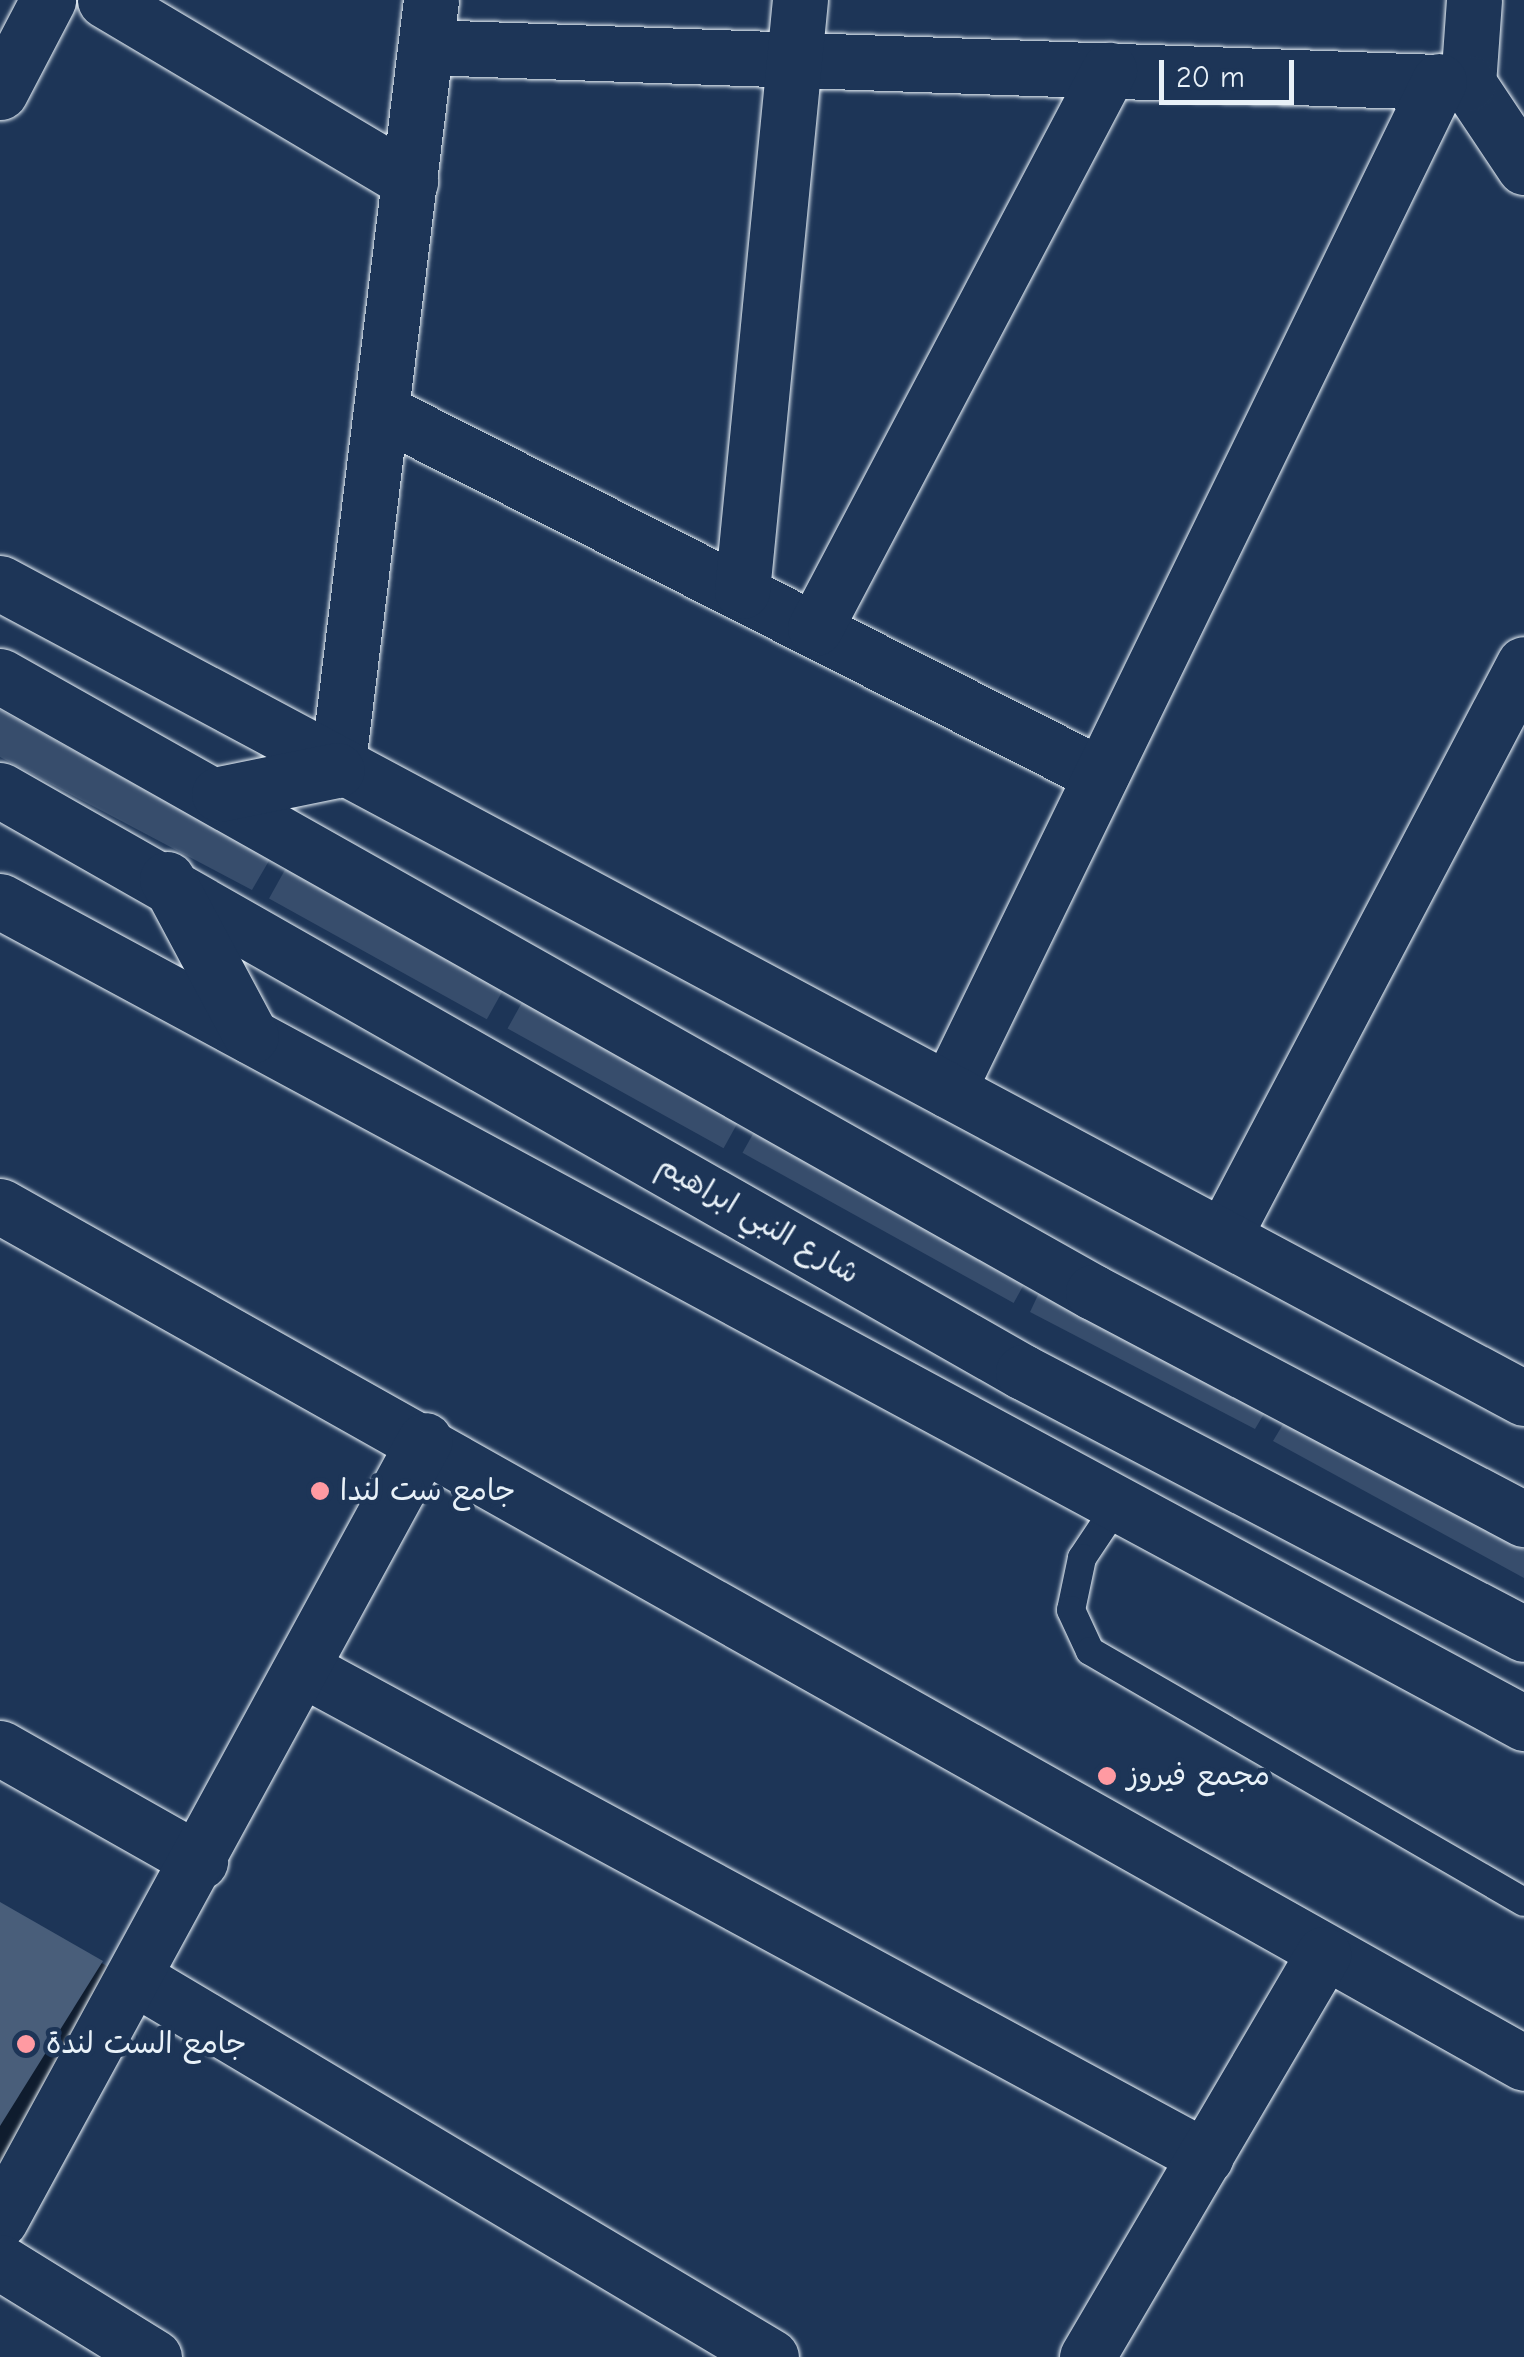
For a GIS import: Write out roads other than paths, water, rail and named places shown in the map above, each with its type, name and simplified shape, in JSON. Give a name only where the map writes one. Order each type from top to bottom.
[{"type":"street","points":[[0,92],[48,0]]},
{"type":"street","points":[[105,0],[410,180]]},
{"type":"street","points":[[742,591],[800,0]]},
{"type":"street","points":[[948,1090],[1102,775],[1454,82],[1474,0]]},
{"type":"street","points":[[337,770],[428,24],[793,60],[1454,82],[1524,168]]},
{"type":"street","points":[[815,628],[1109,70]]},
{"type":"street","points":[[381,411],[1102,775]]},
{"type":"street","points":[[0,584],[337,770],[1223,1237],[1520,1387]]},
{"type":"street","points":[[1223,1237],[1524,664]]},
{"type":"street","points":[[0,676],[218,794],[1093,1292],[1524,1520]]},
{"type":"street","points":[[218,794],[337,770]]},
{"type":"street","name":"شارع النبي ابراهيم","points":[[0,790],[167,879],[1022,1372],[1524,1634]]},
{"type":"street","points":[[167,879],[251,1036]]},
{"type":"street","points":[[0,900],[1524,1723]]},
{"type":"street","points":[[0,1206],[425,1440],[1323,1954],[1524,2063]]},
{"type":"street","points":[[1093,1292],[1524,1480]]},
{"type":"street","points":[[1022,1372],[1524,1670]]},
{"type":"street","points":[[0,2220],[137,1979],[425,1440]]},
{"type":"street","points":[[302,1668],[1205,2157]]},
{"type":"street","points":[[0,1748],[200,1861]]},
{"type":"street","points":[[1087,2357],[1323,1954]]},
{"type":"street","points":[[137,1979],[771,2357]]},
{"type":"street","points":[[0,2262],[154,2357]]},
{"type":"lane","points":[[1118,1504],[1078,1575],[1071,1610],[1090,1651],[1524,1902]]},
{"type":"place","name":"جامع ست لندا","points":[[320,1491]]},
{"type":"place","name":"مجمع فيروز","points":[[1107,1776]]},
{"type":"place","name":"جامع الست لندة","points":[[26,2044]]}]
